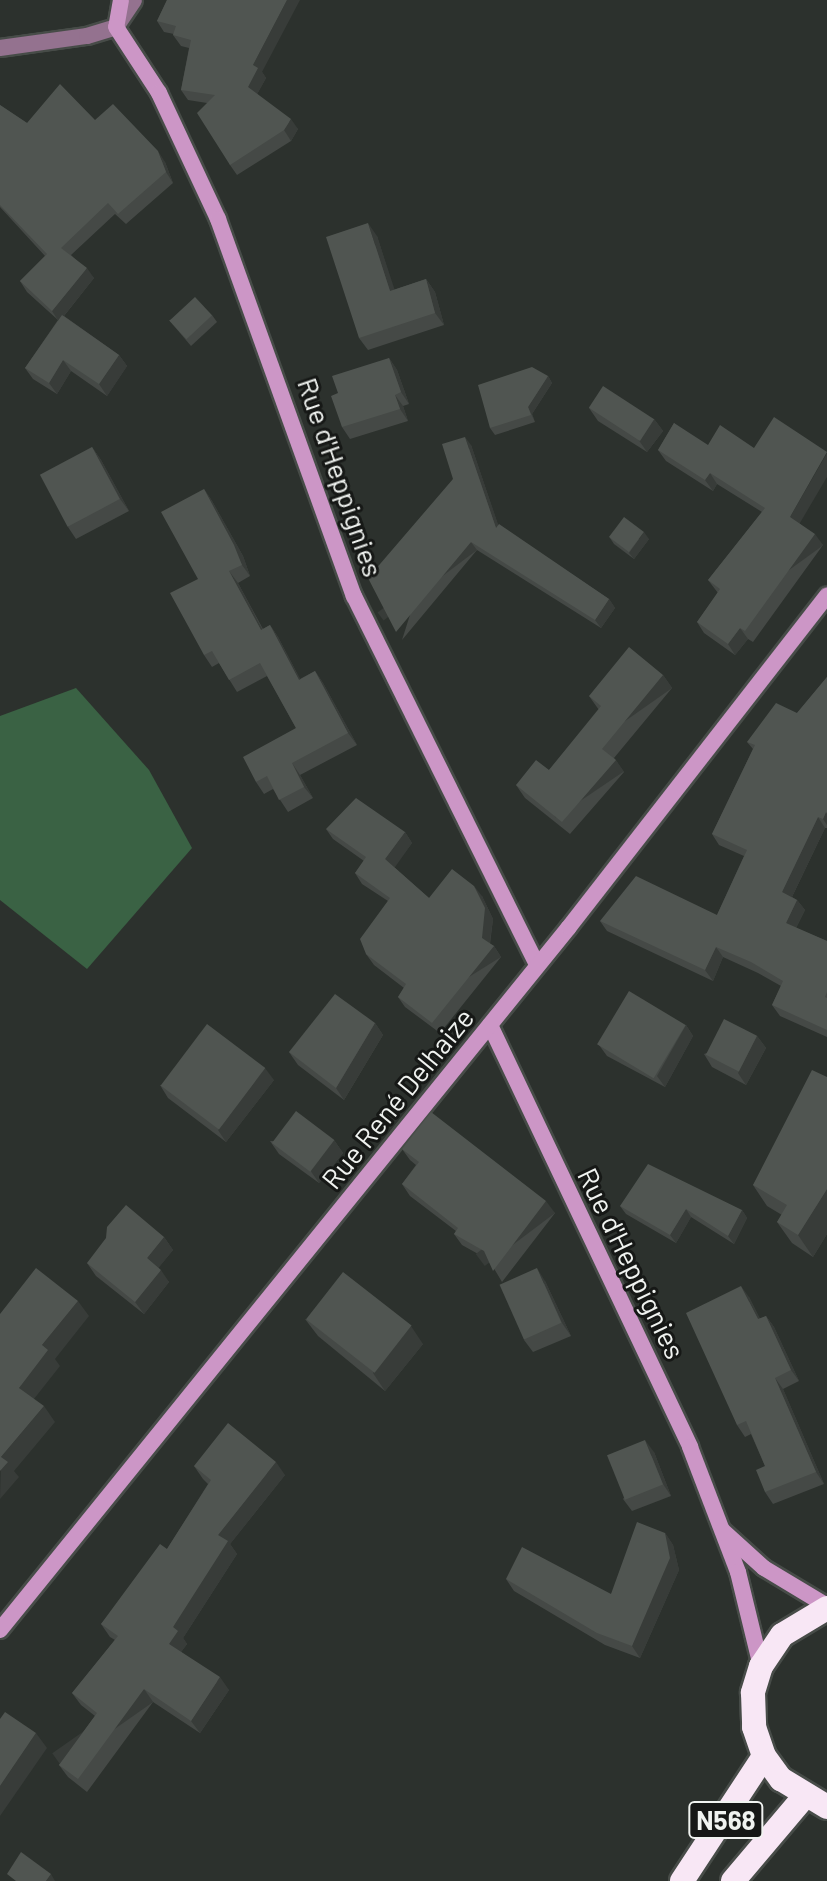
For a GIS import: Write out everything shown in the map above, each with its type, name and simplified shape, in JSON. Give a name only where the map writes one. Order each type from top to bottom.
[{"type":"highway","name":"N568","points":[[827,1607],[782,1635],[761,1666],[753,1693],[754,1727],[764,1756],[781,1779],[804,1797],[827,1807]]},
{"type":"highway","name":"N568","points":[[682,1881],[764,1756]]},
{"type":"highway","name":"N568","points":[[733,1881],[804,1797]]},
{"type":"street","points":[[116,27],[121,0]]},
{"type":"street","points":[[0,48],[87,36],[116,27],[134,0]]},
{"type":"street","name":"Rue d'Heppignies","points":[[116,27],[159,93],[218,219],[354,596],[537,965]]},
{"type":"street","name":"Rue René Delhaize","points":[[0,1630],[490,1025],[827,595]]},
{"type":"street","name":"Rue d'Heppignies","points":[[490,1025],[679,1422],[738,1572],[761,1666]]},
{"type":"street","name":"Rue d'Heppignies","points":[[719,1527],[764,1568],[827,1607]]},
{"type":"green space","points":[[76,688],[149,770],[192,848],[87,969],[0,900],[0,716]]},
{"type":"building","points":[[167,0],[287,0],[253,65],[258,68],[248,87],[291,119],[284,130],[230,165],[197,113],[215,95],[181,90],[191,40],[173,35],[176,26],[157,21]]},
{"type":"building","points":[[60,84],[95,120],[113,104],[158,151],[166,172],[118,214],[108,203],[61,248],[87,268],[52,311],[20,281],[47,254],[0,205],[0,105],[27,123]]},
{"type":"building","points":[[368,223],[390,291],[426,279],[435,313],[359,338],[326,237]]},
{"type":"building","points":[[195,297],[212,315],[186,339],[169,321]]},
{"type":"building","points":[[62,315],[119,355],[99,384],[63,360],[49,383],[25,368]]},
{"type":"building","points":[[389,358],[401,392],[395,395],[400,409],[342,427],[331,396],[338,393],[332,376]]},
{"type":"building","points":[[532,367],[548,376],[528,407],[531,415],[490,428],[478,385]]},
{"type":"building","points":[[603,386],[654,419],[640,441],[589,408]]},
{"type":"building","points":[[774,417],[827,452],[790,517],[815,534],[745,631],[740,628],[728,644],[697,622],[720,589],[708,580],[765,508],[710,473],[705,480],[658,450],[674,423],[708,445],[720,425],[754,448]]},
{"type":"building","points":[[465,437],[496,528],[499,524],[609,599],[595,620],[471,542],[396,632],[368,578],[453,479],[442,444]]},
{"type":"building","points":[[92,447],[120,499],[68,527],[40,475]]},
{"type":"building","points":[[204,489],[242,565],[229,571],[261,630],[270,625],[299,680],[315,671],[348,733],[292,763],[304,787],[279,800],[267,776],[256,782],[243,757],[296,728],[260,663],[229,680],[212,651],[204,655],[170,593],[198,579],[161,512]]},
{"type":"building","points":[[624,517],[644,532],[629,552],[609,537]]},
{"type":"building","points":[[629,647],[663,675],[602,749],[616,760],[562,822],[516,785],[536,760],[549,770],[601,706],[589,696]]},
{"type":"building","points":[[827,677],[827,813],[823,819],[818,817],[782,892],[797,900],[786,923],[827,941],[827,1030],[772,1005],[783,981],[751,962],[716,947],[705,970],[600,921],[636,876],[717,915],[747,850],[712,834],[755,745],[747,742],[776,703],[797,713]]},
{"type":"building","points":[[356,798],[405,832],[385,859],[429,898],[452,869],[474,886],[485,908],[482,938],[494,946],[432,1023],[398,997],[406,984],[366,954],[360,939],[390,898],[355,873],[366,857],[326,829]]},
{"type":"building","points":[[629,991],[686,1025],[654,1078],[597,1044]]},
{"type":"building","points":[[335,994],[375,1023],[336,1088],[289,1052]]},
{"type":"building","points":[[724,1019],[757,1036],[739,1071],[706,1055]]},
{"type":"building","points":[[207,1024],[265,1068],[219,1129],[161,1085]]},
{"type":"building","points":[[812,1070],[827,1077],[827,1189],[798,1235],[777,1222],[787,1205],[753,1185]]},
{"type":"building","points":[[296,1111],[334,1140],[310,1172],[272,1143]]},
{"type":"building","points":[[431,1112],[546,1201],[493,1271],[484,1251],[454,1234],[458,1228],[402,1184],[419,1162],[402,1149]]},
{"type":"building","points":[[648,1164],[742,1210],[728,1236],[686,1209],[670,1235],[620,1206]]},
{"type":"building","points":[[126,1205],[164,1237],[147,1258],[161,1270],[135,1302],[87,1263],[106,1238],[107,1227]]},
{"type":"building","points":[[36,1268],[78,1301],[42,1345],[48,1350],[19,1388],[44,1406],[1,1457],[8,1462],[0,1471],[0,1314]]},
{"type":"building","points":[[537,1268],[561,1323],[524,1339],[500,1285]]},
{"type":"building","points":[[343,1272],[412,1326],[375,1373],[306,1319]]},
{"type":"building","points":[[741,1286],[758,1319],[766,1316],[791,1370],[775,1378],[816,1472],[765,1492],[756,1470],[765,1466],[746,1421],[737,1425],[686,1313]]},
{"type":"building","points":[[228,1423],[276,1462],[218,1535],[228,1541],[173,1627],[178,1631],[169,1644],[220,1677],[191,1721],[144,1689],[78,1779],[59,1765],[97,1713],[72,1693],[118,1636],[101,1624],[160,1544],[167,1549],[211,1480],[194,1466]]},
{"type":"building","points":[[645,1440],[663,1485],[625,1500],[607,1455]]},
{"type":"building","points":[[637,1522],[665,1533],[670,1558],[632,1646],[597,1633],[506,1579],[522,1547],[611,1594]]},
{"type":"building","points":[[5,1712],[36,1733],[0,1786],[0,1719]]},
{"type":"building","points":[[21,1852],[51,1874],[46,1881],[16,1881],[7,1874]]}]
